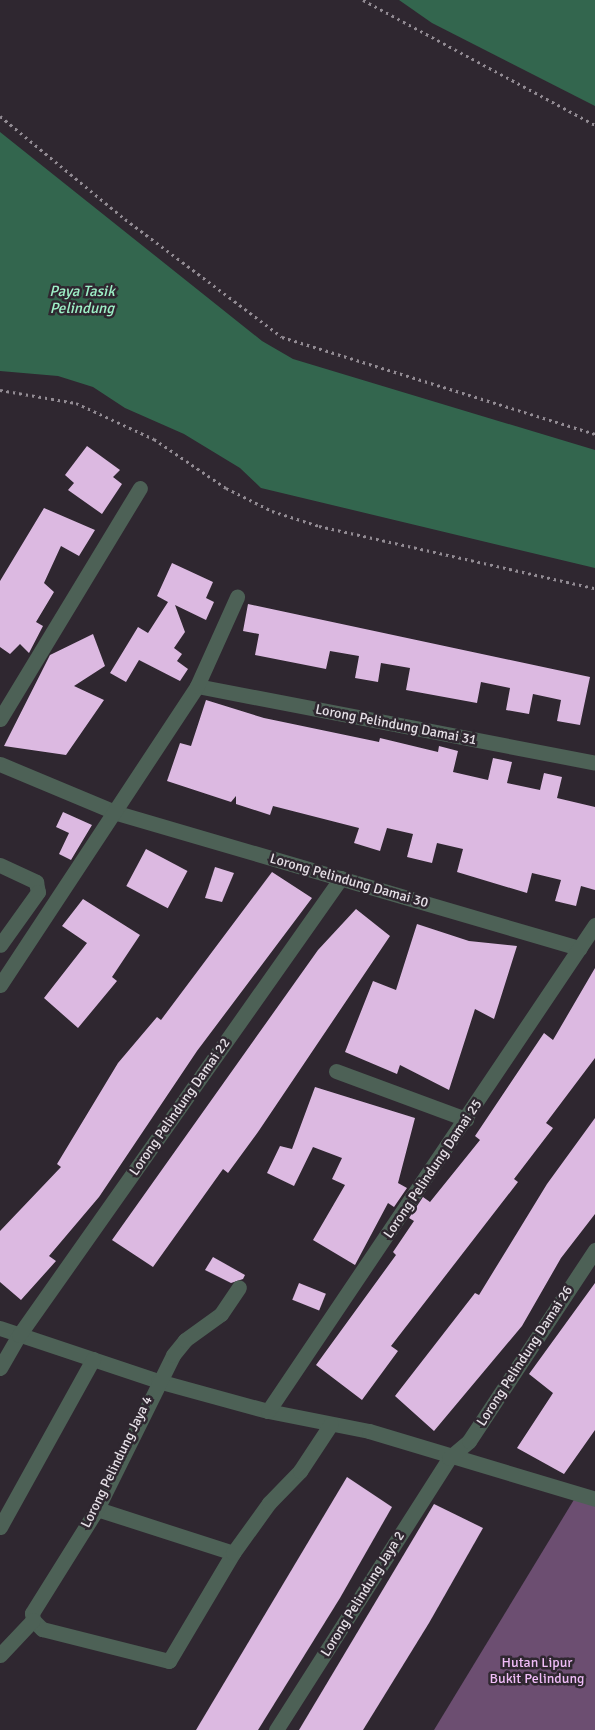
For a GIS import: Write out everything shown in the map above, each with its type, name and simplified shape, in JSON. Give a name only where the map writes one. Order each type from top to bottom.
[{"type":"street","points":[[0,719],[140,488]]},
{"type":"street","points":[[0,985],[118,813],[197,686],[237,597]]},
{"type":"street","name":"Lorong Pelindung Damai 31","points":[[197,686],[595,763]]},
{"type":"street","name":"Lorong Pelindung Damai 30","points":[[0,764],[118,813],[580,948]]},
{"type":"street","points":[[0,865],[36,882],[38,892],[0,945]]},
{"type":"street","name":"Lorong Pelindung Damai 22","points":[[0,1368],[19,1335],[341,878]]},
{"type":"street","name":"Lorong Pelindung Damai 25","points":[[268,1411],[595,925]]},
{"type":"street","points":[[336,1071],[466,1119]]},
{"type":"street","name":"Lorong Pelindung Damai 26","points":[[448,1458],[469,1440],[595,1250]]},
{"type":"street","name":"Lorong Pelindung Jaya 4","points":[[33,1620],[32,1613],[97,1509],[158,1381],[178,1347],[221,1314],[238,1287]]},
{"type":"street","points":[[0,1328],[158,1381],[268,1411],[369,1431],[448,1458],[595,1499]]},
{"type":"street","points":[[0,1527],[94,1359]]},
{"type":"street","points":[[0,1655],[33,1620],[42,1629],[169,1661],[233,1553],[269,1503],[300,1470],[331,1424]]},
{"type":"street","name":"Lorong Pelindung Jaya 2","points":[[276,1730],[448,1458]]},
{"type":"street","points":[[97,1509],[233,1553]]},
{"type":"path","points":[[363,0],[595,125]]},
{"type":"path","points":[[0,116],[282,337],[595,434]]},
{"type":"path","points":[[0,390],[76,403],[154,439],[226,488],[272,511],[319,526],[595,588]]},
{"type":"green space","name":"Hutan Lipur Bukit Pelindung","points":[[575,1498],[595,1505],[595,1730],[434,1730]]},
{"type":"water","points":[[399,0],[595,0],[595,106],[432,23]]},
{"type":"water","name":"Paya Tasik Pelindung","points":[[0,132],[262,341],[293,359],[595,450],[595,568],[261,488],[240,468],[184,434],[125,408],[93,387],[58,376],[0,371]]},
{"type":"building","points":[[87,446],[120,470],[113,477],[122,484],[102,514],[68,490],[74,483],[65,475]]},
{"type":"building","points":[[44,508],[95,530],[79,556],[61,546],[44,583],[54,592],[36,622],[43,626],[29,653],[20,644],[10,654],[0,647],[0,581]]},
{"type":"building","points":[[172,563],[213,582],[206,598],[214,602],[206,620],[175,605],[185,632],[174,648],[182,654],[177,661],[188,669],[180,681],[139,660],[126,682],[110,673],[138,627],[148,633],[168,602],[157,596]]},
{"type":"building","points":[[248,604],[590,677],[580,725],[557,721],[561,700],[533,694],[529,714],[506,710],[510,688],[481,682],[477,703],[406,690],[410,668],[381,663],[378,682],[355,678],[359,656],[330,651],[326,669],[255,655],[259,634],[243,631]]},
{"type":"building","points":[[93,634],[105,666],[74,686],[104,700],[66,755],[4,746],[50,655]]},
{"type":"building","points":[[206,700],[264,718],[379,742],[380,738],[438,752],[439,746],[458,751],[453,772],[488,780],[493,758],[512,762],[507,783],[540,790],[544,773],[562,777],[557,798],[595,807],[595,890],[581,886],[576,906],[555,901],[561,880],[532,873],[527,893],[457,872],[463,849],[437,843],[432,863],[407,857],[413,834],[387,828],[380,851],[354,843],[359,828],[273,806],[270,815],[236,804],[236,796],[231,802],[167,781],[180,743],[191,746]]},
{"type":"building","points":[[63,812],[92,825],[71,860],[59,854],[69,833],[56,827]]},
{"type":"building","points":[[146,849],[187,871],[168,908],[126,886]]},
{"type":"building","points":[[215,867],[234,873],[222,902],[205,898]]},
{"type":"building","points":[[272,872],[312,898],[197,1051],[99,1197],[49,1256],[56,1261],[21,1300],[0,1282],[0,1231],[61,1167],[57,1164],[118,1063],[157,1017],[161,1020]]},
{"type":"building","points":[[83,899],[140,935],[112,977],[117,981],[78,1028],[44,998],[87,943],[62,926]]},
{"type":"building","points":[[356,909],[390,936],[258,1132],[228,1173],[223,1169],[153,1267],[112,1240],[318,950]]},
{"type":"building","points":[[417,924],[469,941],[517,946],[494,1019],[475,1009],[449,1090],[400,1065],[397,1074],[345,1052],[373,981],[396,990]]},
{"type":"building","points":[[595,968],[595,1058],[546,1123],[553,1128],[514,1179],[518,1182],[391,1346],[398,1351],[362,1400],[316,1365],[396,1255],[393,1252],[414,1221],[409,1218],[423,1197],[430,1202],[480,1140],[475,1136],[544,1033],[553,1040]]},
{"type":"building","points":[[315,1087],[415,1118],[398,1183],[407,1188],[394,1207],[388,1203],[355,1265],[313,1240],[345,1185],[332,1179],[342,1158],[313,1147],[294,1186],[267,1173],[280,1146],[292,1149]]},
{"type":"building","points":[[595,1118],[595,1214],[561,1258],[522,1326],[434,1431],[395,1396],[475,1293],[479,1295],[547,1184]]},
{"type":"building","points":[[213,1257],[245,1275],[243,1279],[231,1283],[205,1270]]},
{"type":"building","points":[[299,1283],[326,1294],[319,1311],[292,1300]]},
{"type":"building","points":[[595,1283],[595,1430],[564,1474],[517,1448],[553,1393],[529,1374]]},
{"type":"building","points":[[347,1477],[392,1507],[340,1598],[258,1730],[196,1730]]},
{"type":"building","points":[[434,1504],[483,1528],[429,1623],[363,1730],[299,1730]]}]
